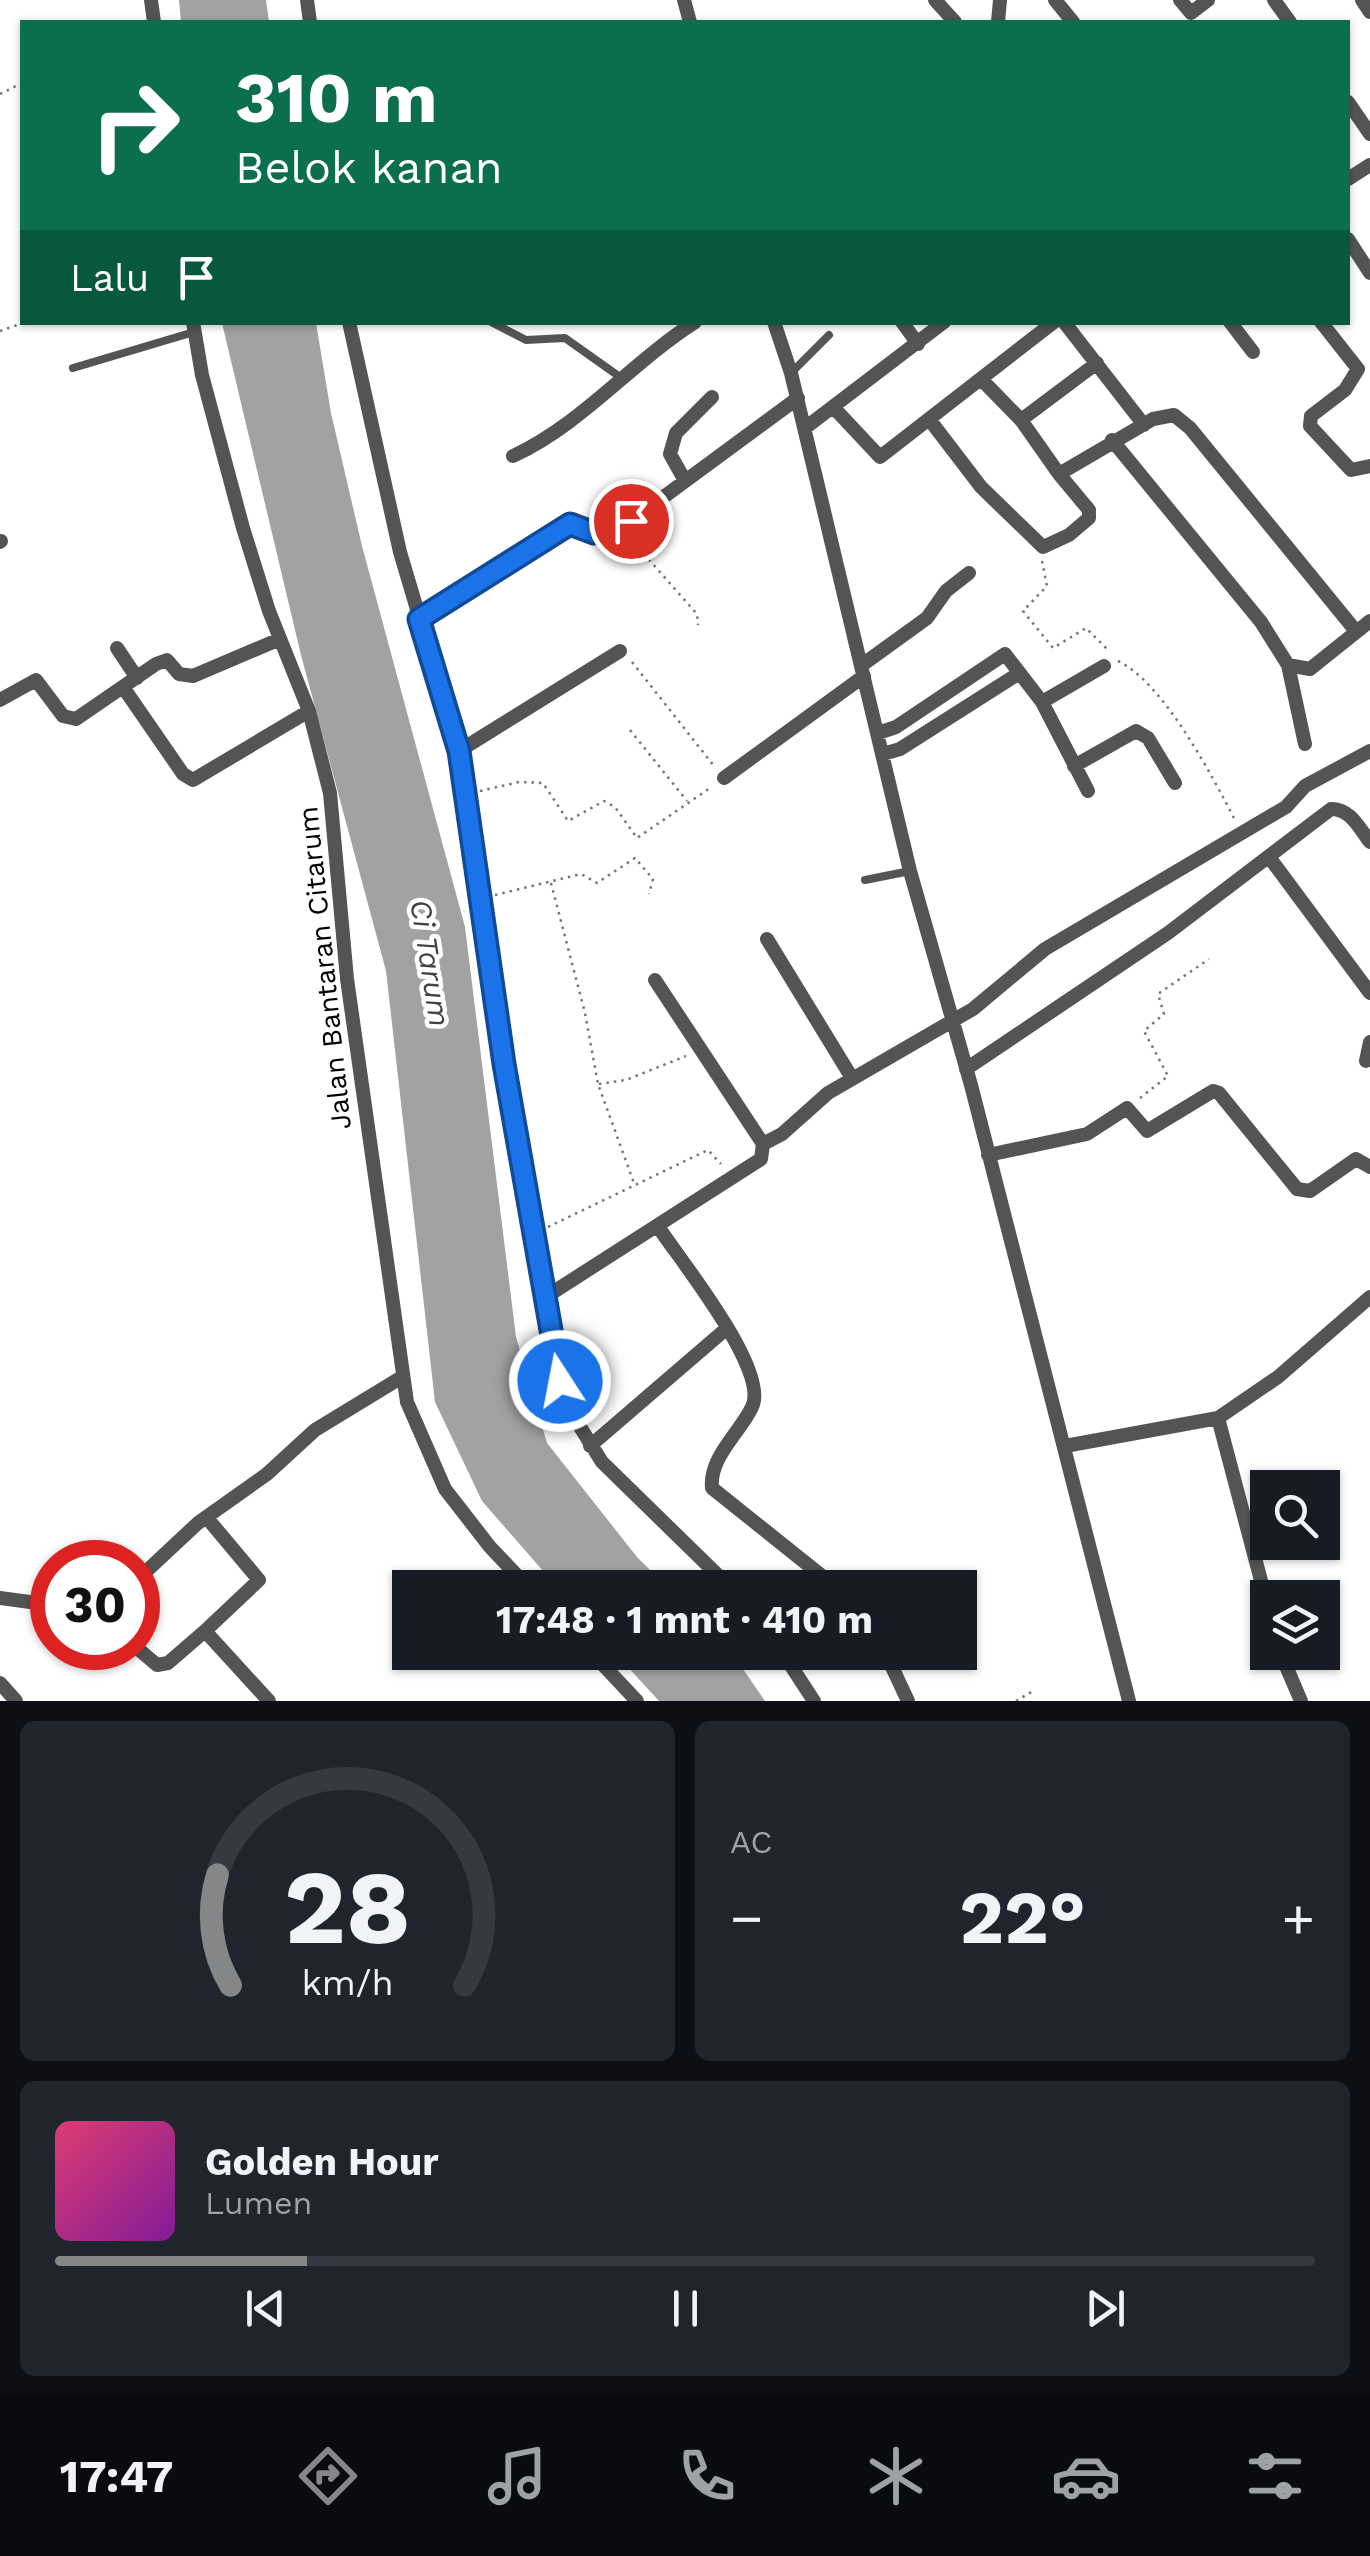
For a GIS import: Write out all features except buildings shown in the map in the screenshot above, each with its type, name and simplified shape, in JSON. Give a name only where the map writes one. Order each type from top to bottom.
[{"type":"street","points":[[936,0],[953,20]]},
{"type":"street","points":[[1055,0],[1071,20]]},
{"type":"street","points":[[1180,0],[1194,18],[1208,0]]},
{"type":"street","points":[[1362,0],[1370,12]]},
{"type":"street","points":[[1350,105],[1370,134]]},
{"type":"street","points":[[1350,242],[1370,273]]},
{"type":"street","points":[[350,325],[419,619],[459,751],[479,898],[560,1381],[590,1446],[712,1570]]},
{"type":"street","points":[[514,456],[559,434],[620,377],[691,325]]},
{"type":"street","points":[[775,325],[792,373],[910,870],[966,1069],[1129,1701]]},
{"type":"street","points":[[904,325],[918,344]]},
{"type":"street","points":[[805,428],[940,325]]},
{"type":"street","points":[[835,408],[880,458],[1050,325]]},
{"type":"street","points":[[1066,325],[1144,424]]},
{"type":"street","points":[[1232,325],[1254,352]]},
{"type":"street","points":[[1323,325],[1356,366],[1352,382],[1309,421],[1351,470],[1370,466]]},
{"type":"street","name":"Jalan Bantaran Citarum","points":[[194,327],[244,528],[280,639],[309,711],[330,792],[347,979],[402,1377],[424,1447],[446,1489],[514,1570]]},
{"type":"street","points":[[1021,420],[1097,363]]},
{"type":"street","points":[[928,419],[981,487],[1038,545],[1057,542],[1089,518],[1088,510],[1021,420],[982,380]]},
{"type":"street","points":[[684,479],[670,454],[672,442],[712,397]]},
{"type":"street","points":[[419,619],[570,524],[594,533],[615,520],[631,521],[798,398]]},
{"type":"street","points":[[1059,474],[1112,440],[1170,413],[1190,428],[1355,630]]},
{"type":"street","points":[[1112,440],[1269,631],[1288,665],[1305,744]]},
{"type":"street","points":[[724,778],[926,618],[946,590],[969,573]]},
{"type":"street","points":[[1288,665],[1310,669],[1370,620]]},
{"type":"street","points":[[0,700],[36,680],[63,716],[72,719],[167,660],[182,676],[193,676],[280,639]]},
{"type":"street","points":[[117,648],[136,678]]},
{"type":"street","points":[[459,751],[620,650]]},
{"type":"street","points":[[878,733],[896,727],[1005,654],[1042,702],[1088,792]]},
{"type":"street","points":[[1042,702],[1104,666]]},
{"type":"street","points":[[883,754],[900,749],[1018,674]]},
{"type":"street","points":[[123,687],[183,774],[193,780],[309,711]]},
{"type":"street","points":[[1074,766],[1136,731],[1148,738],[1175,783]]},
{"type":"street","points":[[763,1144],[782,1134],[852,1078],[952,1021],[1045,949],[1286,807],[1305,786],[1370,752]]},
{"type":"street","points":[[966,1069],[1142,950],[1331,809],[1341,810],[1352,818],[1370,842]]},
{"type":"street","points":[[1269,857],[1368,990]]},
{"type":"street","points":[[767,938],[852,1078]]},
{"type":"street","points":[[544,1298],[762,1159],[763,1144],[655,980]]},
{"type":"street","points":[[1366,1061],[1370,1042]]},
{"type":"street","points":[[988,1154],[1086,1134],[1127,1108],[1147,1131],[1213,1091],[1220,1093],[1268,1157],[1303,1191],[1310,1191],[1356,1159],[1370,1167]]},
{"type":"street","points":[[659,1228],[726,1328],[757,1389],[753,1406],[716,1464],[712,1488],[814,1570]]},
{"type":"street","points":[[1064,1446],[1218,1418],[1278,1377],[1370,1297]]},
{"type":"street","points":[[590,1446],[726,1328]]},
{"type":"street","points":[[160,1559],[267,1474],[315,1430],[402,1377]]},
{"type":"street","points":[[1218,1418],[1261,1580]]},
{"type":"street","points":[[160,1665],[168,1664],[259,1580],[207,1518]]},
{"type":"street","points":[[0,1598],[30,1602]]},
{"type":"street","points":[[205,1631],[269,1701]]},
{"type":"street","points":[[608,1670],[637,1701]]},
{"type":"street","points":[[794,1670],[814,1701]]},
{"type":"street","points":[[893,1670],[908,1701]]},
{"type":"street","points":[[1288,1670],[1301,1701]]},
{"type":"street","points":[[0,1683],[16,1701]]},
{"type":"lane","points":[[497,325],[526,340],[564,338],[620,377]]},
{"type":"lane","points":[[73,368],[194,327]]},
{"type":"lane","points":[[792,373],[829,336]]},
{"type":"lane","points":[[866,880],[910,870]]},
{"type":"path","points":[[615,520],[697,614],[698,625]]},
{"type":"path","points":[[1038,545],[1048,586],[1023,610],[1047,644],[1052,648],[1086,628],[1149,686],[1180,723],[1241,831]]},
{"type":"path","points":[[465,795],[537,781],[543,783],[568,821],[604,801],[615,807],[637,838],[724,778],[620,650]]},
{"type":"path","points":[[630,730],[688,802]]},
{"type":"path","points":[[479,898],[581,874],[597,882],[635,858],[652,879],[649,894]]},
{"type":"path","points":[[550,883],[582,997],[598,1084],[635,1186]]},
{"type":"path","points":[[1127,1108],[1168,1076],[1144,1031],[1164,1014],[1158,994],[1209,959]]},
{"type":"path","points":[[598,1084],[626,1080],[702,1050]]},
{"type":"path","points":[[533,1234],[708,1150],[733,1180]]},
{"type":"path","points":[[1016,1701],[1033,1691]]},
{"type":"water","points":[[179,0],[266,0],[269,20],[181,20]]},
{"type":"water","name":"Ci Tarum","points":[[222,325],[316,325],[331,413],[362,546],[465,927],[516,1337],[547,1443],[650,1570],[542,1570],[482,1501],[435,1402],[386,971],[301,655]]},
{"type":"water","points":[[631,1670],[744,1670],[765,1701],[659,1701]]},
{"type":"route","points":[[560,1381],[504,1064],[459,751],[419,619],[570,524],[594,533],[615,520],[631,521]]}]
